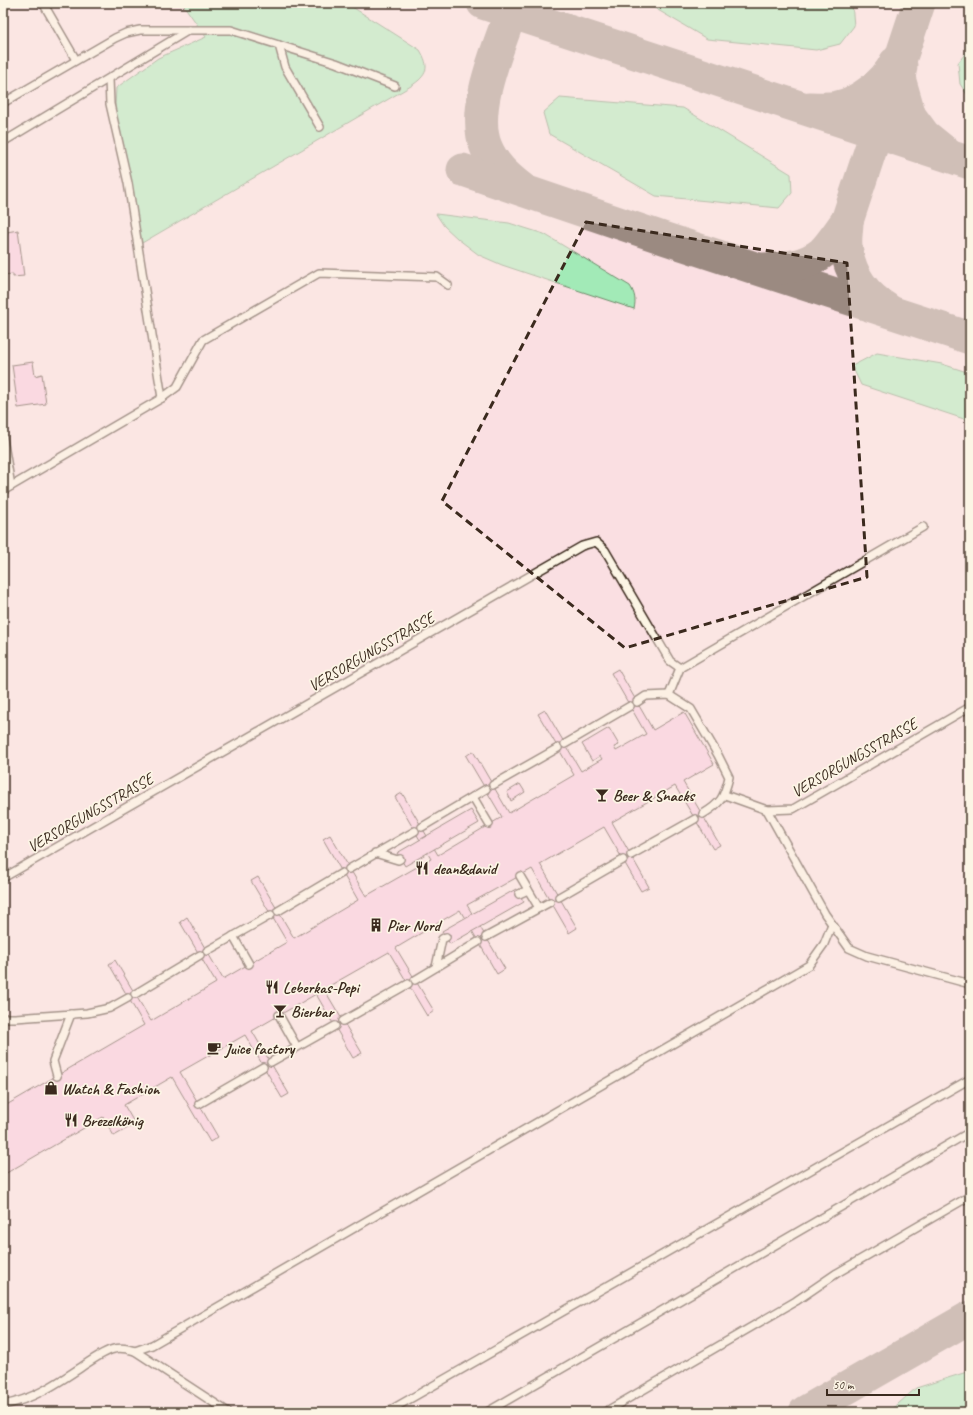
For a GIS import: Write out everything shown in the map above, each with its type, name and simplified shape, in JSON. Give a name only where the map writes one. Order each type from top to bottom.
[{"type":"lane","points":[[43,3],[76,60]]},
{"type":"lane","points":[[3,103],[115,38],[126,33],[140,30],[231,30],[336,63],[395,86]]},
{"type":"lane","points":[[3,142],[189,30]]},
{"type":"lane","points":[[279,45],[285,67],[320,127]]},
{"type":"lane","points":[[108,78],[110,104],[128,184],[162,398]]},
{"type":"lane","points":[[3,491],[162,398],[177,387],[203,340],[319,273],[437,278],[448,285]]},
{"type":"lane","points":[[3,438],[11,486]]},
{"type":"lane","points":[[669,695],[680,668],[923,527]]},
{"type":"lane","name":"VERSORGUNGSSTRASSE","points":[[3,878],[582,546],[596,542],[605,550],[670,661],[680,668]]},
{"type":"lane","points":[[637,702],[646,696],[669,695],[691,709],[729,777],[725,795],[713,808],[703,814]]},
{"type":"lane","points":[[565,744],[630,706]]},
{"type":"lane","name":"VERSORGUNGSSTRASSE","points":[[725,795],[767,810],[793,809],[970,707]]},
{"type":"lane","points":[[493,785],[558,748]]},
{"type":"lane","points":[[422,827],[486,789]]},
{"type":"lane","points":[[473,797],[490,824]]},
{"type":"lane","points":[[767,810],[832,924],[848,948],[866,956],[970,984]]},
{"type":"lane","points":[[474,815],[482,811]]},
{"type":"lane","points":[[631,855],[695,819]]},
{"type":"lane","points":[[349,869],[415,831]]},
{"type":"lane","points":[[375,853],[398,860],[400,859]]},
{"type":"lane","points":[[559,897],[623,860]]},
{"type":"lane","points":[[278,911],[342,873]]},
{"type":"lane","points":[[520,876],[538,908]]},
{"type":"lane","points":[[519,894],[528,890]]},
{"type":"lane","points":[[486,938],[550,902]]},
{"type":"lane","points":[[207,951],[271,915]]},
{"type":"lane","points":[[135,1351],[152,1346],[809,965],[824,944],[832,924]]},
{"type":"lane","points":[[233,936],[249,964]]},
{"type":"lane","points":[[436,967],[442,939],[446,937]]},
{"type":"lane","points":[[415,980],[478,942]]},
{"type":"lane","points":[[135,994],[200,955]]},
{"type":"lane","points":[[343,1021],[408,984]]},
{"type":"lane","points":[[3,1018],[87,1013],[110,1008],[128,998]]},
{"type":"lane","points":[[56,1076],[53,1061],[71,1014]]},
{"type":"lane","points":[[278,1015],[297,1047]]},
{"type":"lane","points":[[271,1062],[334,1026]]},
{"type":"lane","points":[[199,1104],[263,1067]]},
{"type":"lane","points":[[387,1412],[970,1079]]},
{"type":"lane","points":[[487,1412],[970,1132]]},
{"type":"lane","points":[[605,1412],[796,1302],[837,1273],[970,1196]]},
{"type":"lane","points":[[3,1405],[30,1398],[89,1362],[113,1349],[122,1348],[135,1351],[228,1412]]},
{"type":"highlighted area","points":[[586,222],[847,263],[867,577],[625,648],[442,501]]},
{"type":"shaded area","points":[[3,3],[970,3],[970,1412],[3,1412]]},
{"type":"green space","points":[[182,3],[346,3],[420,50],[425,61],[426,70],[421,78],[411,86],[142,243],[115,108],[116,88],[158,58],[206,37]]},
{"type":"green space","points":[[646,3],[852,3],[854,26],[840,44],[816,50],[707,39]]},
{"type":"green space","points":[[970,47],[970,99],[960,84],[958,63]]},
{"type":"green space","points":[[560,98],[683,108],[791,174],[792,193],[779,208],[656,196],[549,134],[543,113]]},
{"type":"green space","points":[[436,214],[509,223],[544,234],[630,286],[635,297],[634,309],[502,265],[479,255],[444,226]]},
{"type":"green space","points":[[877,353],[942,364],[970,373],[970,421],[861,385],[852,366]]},
{"type":"green space","points":[[970,1371],[970,1412],[889,1412],[916,1388]]},
{"type":"building","points":[[18,230],[24,276],[13,277],[13,274],[3,275],[3,235],[8,235],[7,232]]},
{"type":"building","points":[[33,362],[35,376],[42,374],[46,404],[18,408],[12,365]]},
{"type":"building","name":"Pier Nord","points":[[618,669],[653,730],[684,712],[714,764],[683,782],[720,845],[713,849],[675,786],[612,822],[649,887],[641,891],[604,827],[540,864],[577,928],[569,933],[532,869],[467,905],[505,969],[497,974],[460,910],[396,948],[434,1011],[427,1016],[389,952],[324,989],[362,1053],[353,1058],[316,994],[252,1031],[289,1094],[282,1098],[245,1035],[180,1072],[218,1137],[210,1142],[172,1077],[124,1105],[135,1124],[114,1136],[103,1117],[3,1175],[3,1107],[144,1025],[109,964],[115,960],[151,1021],[216,983],[180,922],[187,917],[223,979],[287,942],[251,881],[258,877],[294,938],[358,900],[323,839],[330,835],[366,896],[431,859],[395,797],[402,793],[438,855],[502,817],[466,756],[473,751],[509,813],[574,775],[538,714],[545,710],[581,771],[602,759],[600,756],[592,761],[582,744],[609,728],[619,745],[614,747],[616,751],[646,734],[611,673]]},
{"type":"building","points":[[520,784],[525,792],[511,801],[507,792]]},
{"type":"building","points":[[471,810],[479,823],[405,866],[397,853]]},
{"type":"building","points":[[516,889],[524,902],[450,944],[442,931]]},
{"type":"taxiway","points":[[483,3],[970,163]]},
{"type":"taxiway","points":[[514,3],[495,56],[484,94],[482,131],[486,147],[496,165],[521,188]]},
{"type":"taxiway","points":[[887,309],[871,297],[854,274],[850,265],[846,246],[847,221],[919,3]]},
{"type":"taxiway","points":[[810,108],[834,108],[854,101],[871,91],[879,84],[895,63]]},
{"type":"taxiway","points":[[901,66],[899,78],[910,116],[924,135],[945,152]]},
{"type":"taxiway","points":[[463,170],[666,239],[970,338]]},
{"type":"taxiway","points":[[763,269],[794,266],[809,261],[822,253],[847,221]]},
{"type":"taxiway","points":[[805,1412],[970,1317]]},
{"type":"place","name":"Beer & Snacks","points":[[602,795]]},
{"type":"place","name":"dean&david","points":[[422,868]]},
{"type":"place","name":"Pier Nord","points":[[376,925]]},
{"type":"place","name":"Leberkas-Pepi","points":[[272,987]]},
{"type":"place","name":"Bierbar","points":[[280,1011]]},
{"type":"place","name":"Juice factory","points":[[214,1048]]},
{"type":"place","name":"Watch & Fashion","points":[[51,1088]]},
{"type":"place","name":"Brezelkönig","points":[[71,1120]]}]
